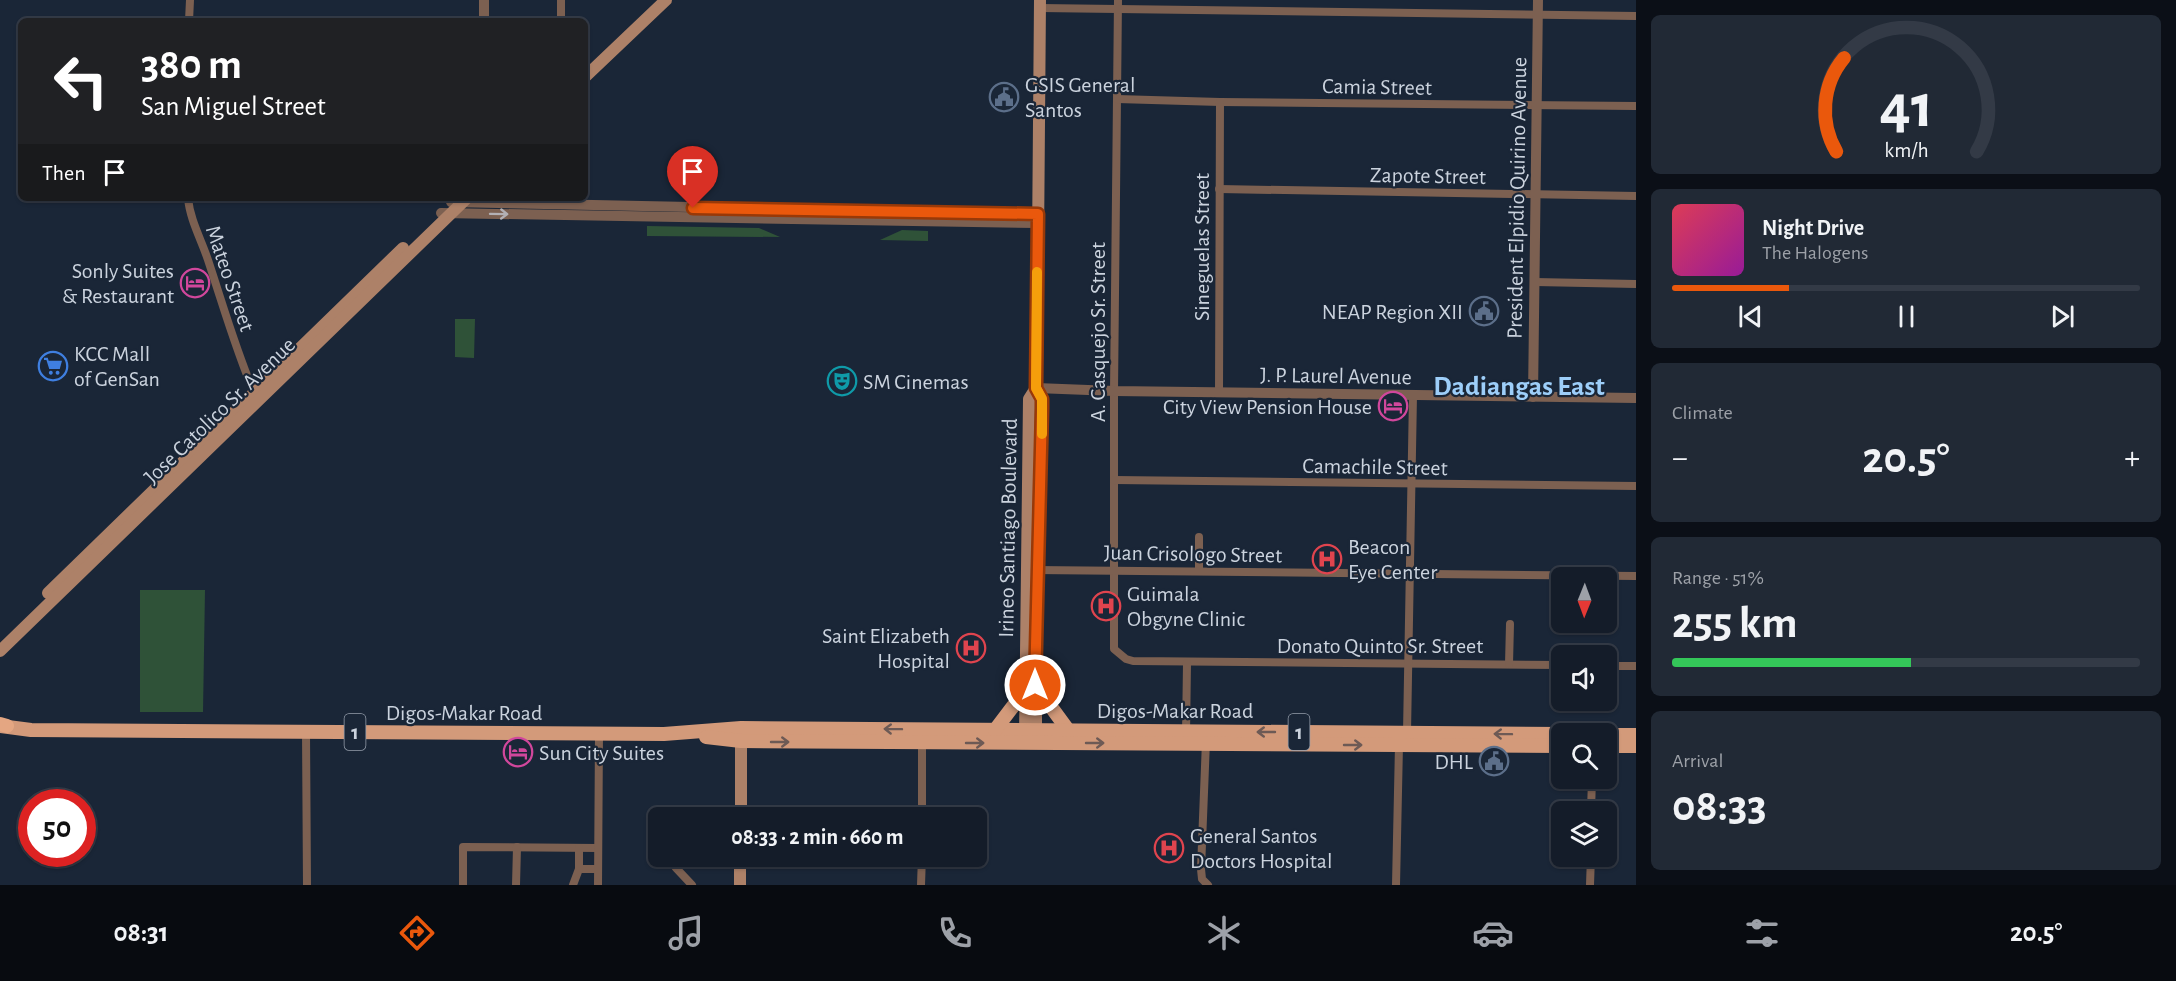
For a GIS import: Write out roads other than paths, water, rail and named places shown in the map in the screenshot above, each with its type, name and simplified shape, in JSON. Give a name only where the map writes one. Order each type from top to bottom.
[{"type":"main road","points":[[588,74],[666,0]]},
{"type":"main road","name":"Irineo Santiago Boulevard","points":[[1031,736],[1032,570],[1029,399],[1036,388],[1040,4]]},
{"type":"main road","name":"Jose Catolico Sr. Avenue","points":[[0,640],[455,204]]},
{"type":"main road","name":"Jose Catolico Sr. Avenue","points":[[0,651],[255,397]]},
{"type":"main road","points":[[995,730],[1031,685],[1068,730]]},
{"type":"main road","name":"Digos-Makar Road","points":[[2,729],[599,734],[995,730],[1031,736],[1068,730],[1186,738]]},
{"type":"main road","points":[[741,734],[741,807]]},
{"type":"main road","name":"Digos-Makar Road","points":[[741,734],[922,742],[1031,736],[1403,739],[1551,735]]},
{"type":"main road","points":[[1617,735],[1636,735]]},
{"type":"main road","name":"Digos-Makar Road","points":[[1403,739],[1551,746]]},
{"type":"main road","points":[[1617,746],[1636,746]]},
{"type":"main road","points":[[740,867],[740,885]]},
{"type":"street","points":[[189,18],[190,0]]},
{"type":"street","points":[[484,0],[484,18]]},
{"type":"street","points":[[561,0],[561,18]]},
{"type":"street","points":[[1232,0],[1232,11]]},
{"type":"street","name":"President Elpidio Quirino Avenue","points":[[1533,397],[1538,0]]},
{"type":"street","points":[[1040,4],[1118,4],[1232,11],[1636,16]]},
{"type":"street","name":"A. Casquejo Sr. Street","points":[[1118,4],[1113,644],[1114,649],[1126,659]]},
{"type":"street","name":"Camia Street","points":[[1117,99],[1636,106]]},
{"type":"street","name":"Sineguelas Street","points":[[1219,393],[1220,102]]},
{"type":"street","name":"Zapote Street","points":[[1219,189],[1636,196]]},
{"type":"street","name":"Mateo Street","points":[[189,201],[191,215],[233,340],[255,397]]},
{"type":"street","points":[[455,204],[1037,218]]},
{"type":"street","points":[[1534,282],[1636,284]]},
{"type":"street","name":"J. P. Laurel Avenue","points":[[1036,388],[1219,393],[1636,398]]},
{"type":"street","points":[[1396,885],[1408,663],[1413,395]]},
{"type":"street","name":"Camachile Street","points":[[1114,480],[1636,486]]},
{"type":"street","points":[[1199,537],[1199,571]]},
{"type":"street","name":"Juan Crisologo Street","points":[[1032,570],[1636,576]]},
{"type":"street","points":[[1509,664],[1510,624]]},
{"type":"street","name":"Donato Quinto Sr. Street","points":[[1126,659],[1187,663],[1551,665]]},
{"type":"street","points":[[1186,738],[1187,663]]},
{"type":"street","points":[[1617,666],[1636,666]]},
{"type":"street","points":[[306,732],[307,885]]},
{"type":"street","points":[[598,885],[599,734]]},
{"type":"street","points":[[1206,738],[1201,869],[1202,879],[1208,885]]},
{"type":"street","points":[[922,742],[922,807]]},
{"type":"street","points":[[463,885],[463,846],[598,848]]},
{"type":"street","points":[[516,885],[517,847]]},
{"type":"street","points":[[573,885],[579,869],[579,848]]},
{"type":"street","points":[[921,885],[922,867]]},
{"type":"street","points":[[1590,885],[1591,867]]},
{"type":"street","points":[[676,868],[693,885]]},
{"type":"street","points":[[579,869],[598,869]]},
{"type":"place","name":"GSIS General Santos","points":[[1004,97]]},
{"type":"place","name":"Sonly Suites & Restaurant","points":[[195,283]]},
{"type":"place","name":"NEAP Region XII","points":[[1484,311]]},
{"type":"place","name":"KCC Mall of GenSan","points":[[53,366]]},
{"type":"place","name":"SM Cinemas","points":[[842,381]]},
{"type":"place","name":"City View Pension House","points":[[1393,406]]},
{"type":"place","name":"Beacon Eye Center","points":[[1327,559]]},
{"type":"place","name":"Guimala Obgyne Clinic","points":[[1106,606]]},
{"type":"place","name":"Saint Elizabeth Hospital","points":[[971,648]]},
{"type":"place","name":"Sun City Suites","points":[[518,752]]},
{"type":"place","name":"DHL","points":[[1494,761]]},
{"type":"place","name":"General Santos Doctors Hospital","points":[[1169,848]]},
{"type":"district","name":"Dadiangas East","points":[[1519,385]]}]
